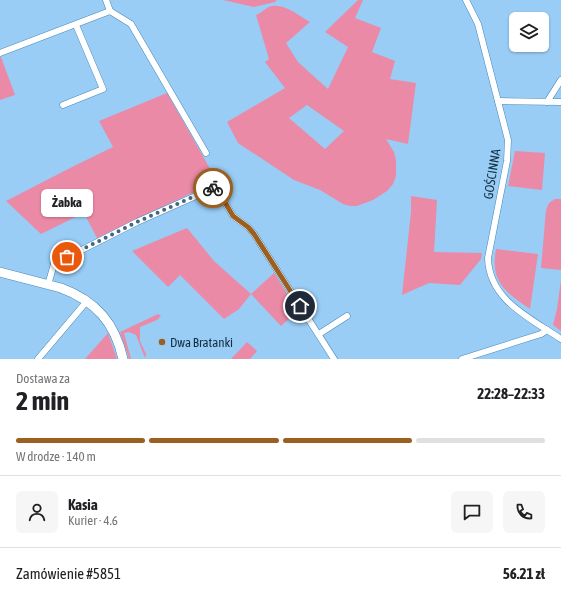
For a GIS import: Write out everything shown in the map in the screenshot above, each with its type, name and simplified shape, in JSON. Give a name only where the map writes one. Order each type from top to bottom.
[{"type":"street","points":[[106,0],[110,11],[131,24],[206,153]]},
{"type":"street","name":"GOŚCINNA","points":[[466,0],[478,24],[506,129],[508,149],[507,161],[489,247],[488,269],[495,288],[501,296],[561,339]]},
{"type":"street","points":[[0,53],[110,11]]},
{"type":"street","points":[[63,106],[103,89],[76,25]]},
{"type":"street","points":[[547,102],[561,80]]},
{"type":"street","points":[[498,101],[561,102]]},
{"type":"street","points":[[48,285],[54,264],[137,222],[216,187],[233,216],[248,227],[254,234],[334,359]]},
{"type":"street","points":[[0,272],[71,292],[87,301],[109,322],[118,340],[123,359]]},
{"type":"street","points":[[38,359],[87,301]]},
{"type":"street","points":[[319,334],[348,316]]},
{"type":"street","points":[[462,359],[541,334],[547,330]]},
{"type":"shaded area","points":[[223,0],[277,0],[275,2],[254,7]]},
{"type":"shaded area","points":[[358,0],[363,0],[355,18],[381,28],[372,52],[395,61],[390,79],[416,83],[408,144],[386,139],[394,152],[396,160],[396,176],[393,184],[387,191],[373,200],[357,206],[343,204],[320,190],[294,180],[238,143],[227,122],[285,88],[265,62],[269,59],[256,15],[272,6],[277,6],[287,9],[310,22],[286,43],[298,62],[328,89],[348,47],[325,32]],"holes":[[[307,105],[344,131],[325,149],[289,118]]]},
{"type":"shaded area","points":[[1,57],[15,95],[0,100],[0,58]]},
{"type":"shaded area","points":[[167,93],[217,181],[97,238],[84,213],[41,234],[6,201],[113,147],[99,121]]},
{"type":"shaded area","points":[[515,151],[545,153],[542,190],[508,186]]},
{"type":"shaded area","points":[[411,196],[437,200],[434,252],[482,253],[481,259],[460,285],[429,283],[402,295],[411,212]]},
{"type":"shaded area","points":[[555,199],[561,199],[561,270],[541,268],[546,210],[549,203]]},
{"type":"shaded area","points":[[187,228],[214,261],[251,294],[239,309],[224,319],[180,275],[168,287],[132,251]]},
{"type":"shaded area","points":[[496,249],[538,254],[530,309],[513,297],[501,285],[495,270]]},
{"type":"shaded area","points":[[274,273],[298,311],[281,326],[251,294]]},
{"type":"shaded area","points":[[561,280],[561,331],[553,325]]},
{"type":"shaded area","points":[[158,314],[161,316],[157,320],[140,327],[140,341],[146,354],[145,358],[136,335],[129,332],[124,333],[131,359],[129,359],[120,332]]},
{"type":"shaded area","points":[[108,333],[117,359],[85,359]]},
{"type":"shaded area","points":[[247,342],[257,351],[250,359],[231,359]]},
{"type":"way so far","points":[[67,257],[137,222],[213,188]]},
{"type":"place","name":"Żabka","points":[[67,257]]},
{"type":"place","name":"Dwa Bratanki","points":[[162,342]]},
{"type":"route","points":[[213,188],[216,187],[230,213],[251,229],[300,306]]}]
